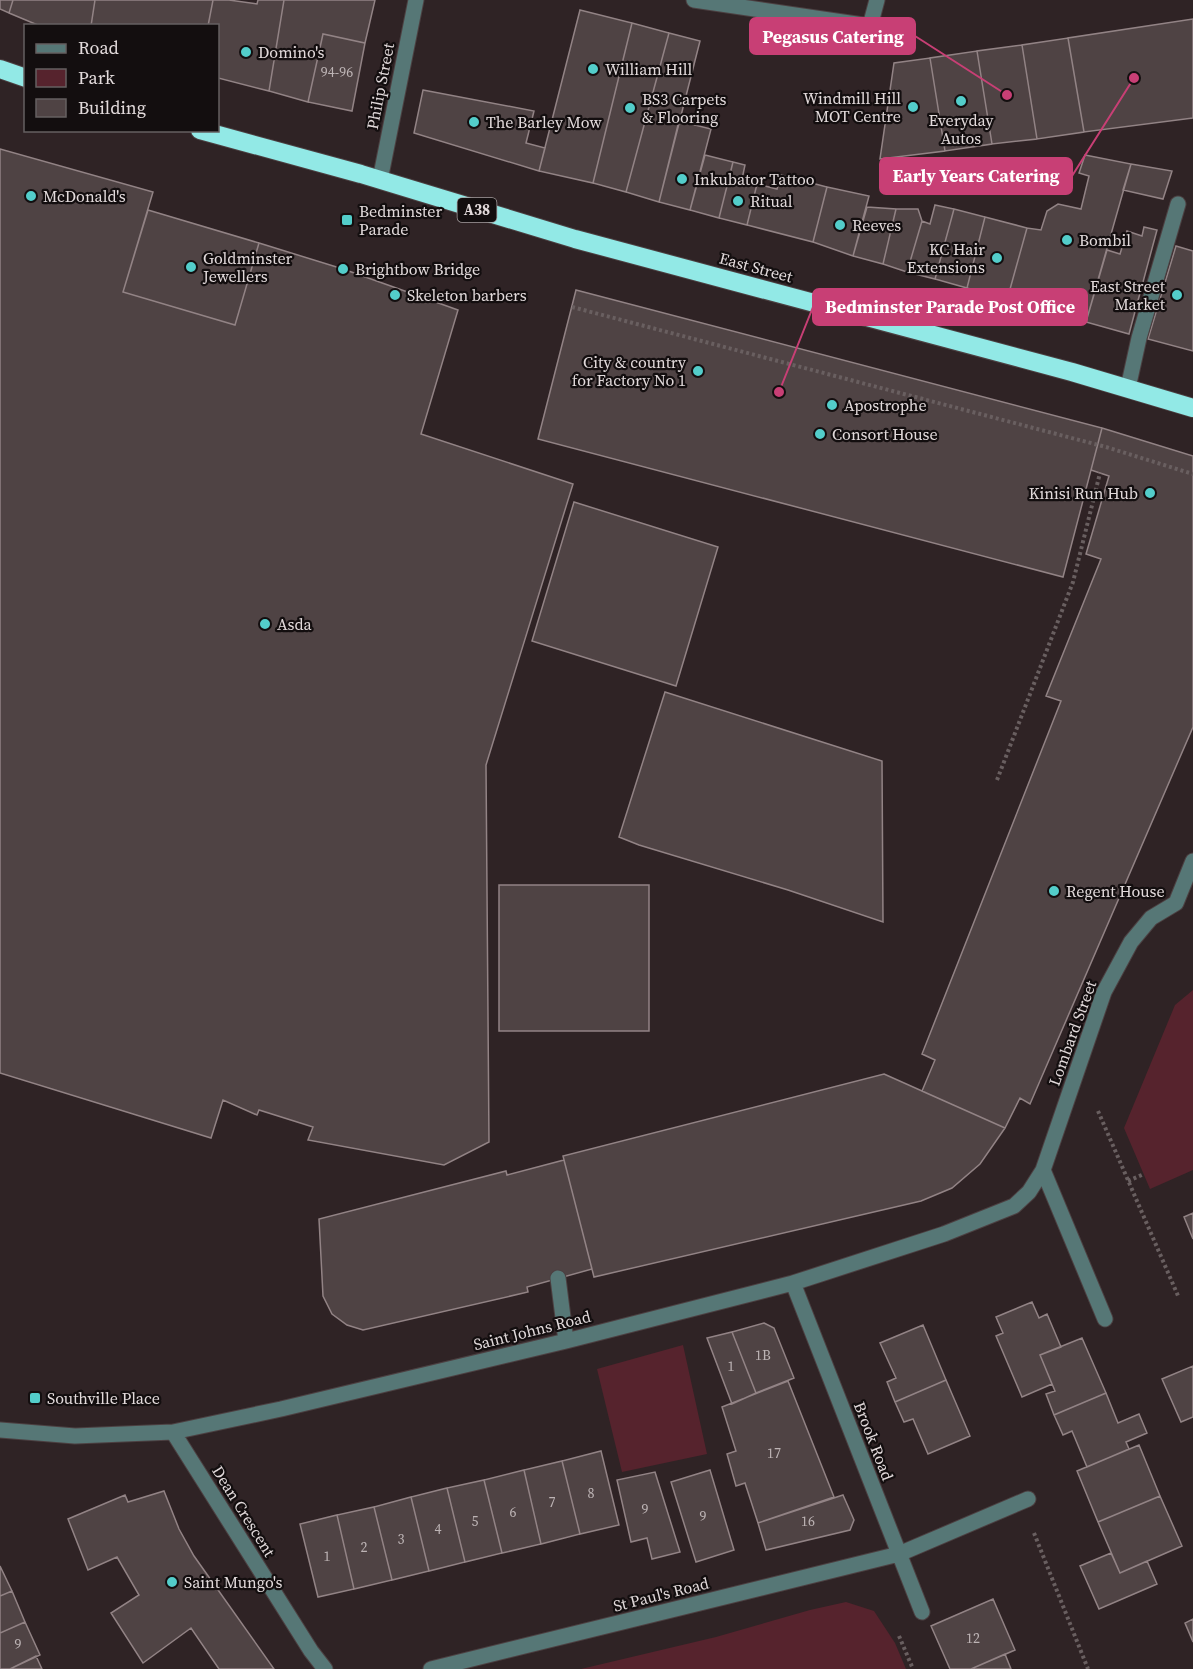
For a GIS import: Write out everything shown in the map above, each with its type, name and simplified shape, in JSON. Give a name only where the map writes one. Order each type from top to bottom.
[{"type":"highway","points":[[0,69],[24,77]]},
{"type":"highway","name":"A38","points":[[207,132],[380,180]]},
{"type":"highway","name":"East Street","points":[[380,180],[575,239],[1060,368],[1193,408]]},
{"type":"street","name":"Philip Street","points":[[380,180],[416,0]]},
{"type":"street","points":[[694,0],[870,27],[877,0]]},
{"type":"street","points":[[1128,388],[1139,338],[1178,204]]},
{"type":"street","points":[[1176,903],[1193,861]]},
{"type":"street","points":[[1176,903],[1193,900]]},
{"type":"street","name":"Lombard Street","points":[[1043,1170],[1104,992],[1131,942],[1151,918],[1176,903]]},
{"type":"street","points":[[1043,1170],[1105,1319]]},
{"type":"street","name":"Saint Johns Road","points":[[0,1430],[75,1436],[173,1432],[281,1409],[566,1341],[793,1283],[944,1234],[1014,1206],[1029,1192],[1043,1170]]},
{"type":"street","points":[[558,1278],[566,1341]]},
{"type":"street","name":"Brook Road","points":[[793,1283],[922,1612]]},
{"type":"street","name":"Dean Crescent","points":[[173,1432],[311,1651],[325,1669]]},
{"type":"street","name":"St Paul's Road","points":[[431,1669],[898,1554],[1025,1501]]},
{"type":"path","points":[[572,307],[1106,447],[1193,474]]},
{"type":"path","points":[[997,780],[1073,582],[1100,473]]},
{"type":"path","points":[[1078,1065],[1179,1298]]},
{"type":"path","points":[[1128,1181],[1144,1174]]},
{"type":"path","points":[[1025,1501],[1088,1669]]},
{"type":"green space","points":[[1193,990],[1193,1170],[1150,1189],[1124,1128],[1175,1005]]},
{"type":"green space","points":[[683,1345],[707,1454],[622,1472],[597,1369]]},
{"type":"green space","points":[[846,1602],[874,1611],[895,1643],[906,1669],[581,1669],[716,1637]]},
{"type":"building","points":[[0,0],[13,0],[9,13],[0,9]]},
{"type":"building","points":[[13,0],[95,0],[91,24],[35,24],[9,13]]},
{"type":"building","points":[[95,0],[213,0],[208,24],[91,24]]},
{"type":"building","name":"Domino's","points":[[213,0],[257,4],[258,0],[284,0],[269,91],[219,78],[219,24],[208,24]]},
{"type":"building","points":[[284,0],[375,0],[365,43],[323,34],[308,102],[269,91]]},
{"type":"building","name":"William Hill","points":[[580,10],[632,23],[593,183],[539,171]]},
{"type":"building","points":[[1193,19],[1193,118],[1084,132],[1068,38]]},
{"type":"building","name":"BS3 Carpets & Flooring","points":[[632,23],[669,33],[626,192],[593,183]]},
{"type":"building","points":[[669,33],[700,41],[659,202],[626,192]]},
{"type":"building","points":[[323,34],[365,43],[352,111],[308,102]]},
{"type":"building","points":[[1068,38],[1084,132],[1037,139],[1022,45]]},
{"type":"building","points":[[1022,45],[1037,139],[992,144],[977,51]]},
{"type":"building","name":"Everyday Autos","points":[[977,51],[992,144],[945,151],[930,58]]},
{"type":"building","name":"Windmill Hill MOT Centre","points":[[930,58],[945,151],[880,159],[894,63]]},
{"type":"building","name":"The Barley Mow","points":[[423,90],[534,111],[526,143],[545,148],[539,171],[414,133]]},
{"type":"building","name":"Inkubator Tattoo","points":[[679,121],[711,129],[690,210],[659,202]]},
{"type":"building","name":"Asda","points":[[0,149],[153,192],[123,292],[235,325],[259,243],[343,269],[458,310],[421,434],[573,484],[486,765],[489,1142],[444,1165],[308,1140],[313,1127],[259,1110],[257,1115],[223,1100],[211,1138],[0,1073]]},
{"type":"building","points":[[705,155],[733,162],[719,218],[690,210]]},
{"type":"building","name":"Bombil","points":[[1085,155],[1131,164],[1086,322],[1007,300],[1027,228],[1041,230],[1047,211],[1058,204],[1081,209],[1089,176],[1079,173]]},
{"type":"building","name":"Ritual","points":[[733,162],[745,165],[742,179],[757,184],[747,225],[719,218]]},
{"type":"building","points":[[1131,164],[1172,171],[1163,199],[1123,190]]},
{"type":"building","points":[[781,175],[827,187],[813,242],[747,225],[757,184],[777,189]]},
{"type":"building","name":"Reeves","points":[[827,187],[869,196],[853,256],[813,242]]},
{"type":"building","points":[[935,205],[954,209],[935,279],[907,272],[922,221],[930,224]]},
{"type":"building","points":[[867,207],[896,209],[883,264],[853,256]]},
{"type":"building","points":[[896,209],[918,209],[922,221],[907,272],[883,264]]},
{"type":"building","points":[[954,209],[985,217],[967,288],[935,279]]},
{"type":"building","name":"Goldminster Jewellers","points":[[148,210],[259,243],[235,325],[123,292]]},
{"type":"building","name":"KC Hair Extensions","points":[[985,217],[1027,228],[1007,300],[967,288]]},
{"type":"building","points":[[1144,227],[1157,230],[1129,334],[1086,322],[1107,250],[1120,254],[1127,231],[1142,236]]},
{"type":"building","name":"East Street Market","points":[[1176,246],[1193,251],[1193,351],[1148,339]]},
{"type":"building","name":"Consort House","points":[[576,290],[1102,428],[1063,577],[538,439]]},
{"type":"building","name":"Regent House","points":[[1102,428],[1193,456],[1193,727],[1030,1104],[1020,1098],[1005,1128],[922,1091],[935,1060],[922,1054],[1061,701],[1046,696],[1101,559],[1086,554],[1109,476],[1091,470]]},
{"type":"building","points":[[574,502],[718,547],[676,686],[532,641]]},
{"type":"building","points":[[665,692],[882,761],[883,922],[619,837]]},
{"type":"building","points":[[499,885],[649,885],[649,1031],[499,1031]]},
{"type":"building","points":[[884,1074],[1005,1128],[980,1164],[952,1188],[921,1201],[594,1277],[563,1156]]},
{"type":"building","points":[[564,1160],[592,1269],[527,1287],[528,1292],[363,1330],[347,1325],[332,1314],[323,1296],[319,1219],[506,1171],[507,1175]]},
{"type":"building","points":[[1193,1213],[1193,1239],[1184,1217]]},
{"type":"building","points":[[1032,1302],[1039,1318],[1047,1314],[1061,1347],[1040,1355],[1052,1384],[1022,1397],[996,1336],[1003,1333],[996,1317]]},
{"type":"building","points":[[764,1323],[774,1328],[794,1378],[756,1393],[732,1332]]},
{"type":"building","points":[[923,1325],[946,1380],[895,1402],[887,1382],[896,1378],[880,1343]]},
{"type":"building","points":[[732,1332],[756,1393],[732,1404],[707,1338]]},
{"type":"building","points":[[1082,1338],[1106,1393],[1054,1415],[1046,1394],[1055,1391],[1040,1355]]},
{"type":"building","points":[[1193,1366],[1193,1417],[1181,1422],[1162,1379]]},
{"type":"building","points":[[946,1380],[970,1436],[928,1454],[913,1419],[904,1422],[895,1402]]},
{"type":"building","points":[[788,1381],[834,1497],[758,1523],[745,1483],[736,1486],[727,1454],[736,1451],[722,1407]]},
{"type":"building","points":[[1106,1393],[1118,1423],[1139,1414],[1147,1433],[1126,1442],[1129,1449],[1087,1467],[1072,1431],[1063,1435],[1054,1415]]},
{"type":"building","points":[[1139,1445],[1160,1496],[1098,1522],[1077,1471]]},
{"type":"building","points":[[601,1451],[619,1525],[580,1534],[562,1461]]},
{"type":"building","points":[[562,1461],[580,1534],[541,1544],[524,1470]]},
{"type":"building","points":[[524,1470],[541,1544],[502,1553],[484,1480]]},
{"type":"building","points":[[710,1470],[734,1550],[696,1562],[671,1482]]},
{"type":"building","points":[[655,1472],[680,1552],[652,1559],[647,1538],[631,1542],[617,1480]]},
{"type":"building","points":[[484,1480],[502,1553],[465,1562],[447,1488]]},
{"type":"building","points":[[447,1488],[465,1562],[429,1571],[411,1497]]},
{"type":"building","name":"Saint Mungo's","points":[[164,1491],[179,1529],[194,1556],[274,1669],[219,1669],[191,1628],[143,1663],[111,1613],[139,1595],[117,1557],[88,1570],[68,1519],[125,1495],[128,1502]]},
{"type":"building","points":[[843,1495],[854,1520],[850,1530],[766,1550],[758,1523]]},
{"type":"building","points":[[1160,1496],[1182,1546],[1120,1573],[1098,1522]]},
{"type":"building","points":[[411,1497],[429,1571],[392,1580],[374,1507]]},
{"type":"building","points":[[374,1507],[392,1580],[354,1589],[337,1515]]},
{"type":"building","points":[[337,1515],[354,1589],[318,1597],[300,1524]]},
{"type":"building","points":[[1111,1553],[1120,1573],[1147,1561],[1157,1584],[1099,1609],[1080,1566]]},
{"type":"building","points":[[0,1566],[12,1591],[0,1596]]},
{"type":"building","points":[[12,1591],[25,1622],[0,1633],[0,1596]]},
{"type":"building","points":[[993,1599],[1015,1650],[971,1669],[950,1669],[931,1626]]},
{"type":"building","points":[[1193,1619],[1193,1642],[1185,1623]]},
{"type":"building","points":[[25,1622],[40,1655],[10,1669],[0,1669],[0,1633]]},
{"type":"building","points":[[1005,1654],[1011,1669],[971,1669]]},
{"type":"building","points":[[36,1656],[42,1669],[10,1669]]},
{"type":"place","name":"Domino's","points":[[246,52]]},
{"type":"place","name":"William Hill","points":[[593,69]]},
{"type":"place","name":"Early Years Catering","points":[[1134,78]]},
{"type":"place","name":"Pegasus Catering","points":[[1007,95]]},
{"type":"place","name":"Everyday Autos","points":[[961,101]]},
{"type":"place","name":"Windmill Hill MOT Centre","points":[[913,107]]},
{"type":"place","name":"BS3 Carpets & Flooring","points":[[630,108]]},
{"type":"place","name":"The Barley Mow","points":[[474,122]]},
{"type":"place","name":"Inkubator Tattoo","points":[[682,179]]},
{"type":"place","name":"McDonald's","points":[[31,196]]},
{"type":"place","name":"Ritual","points":[[738,201]]},
{"type":"place","name":"Bedminster Parade","points":[[347,220]]},
{"type":"place","name":"Reeves","points":[[840,225]]},
{"type":"place","name":"Bombil","points":[[1067,240]]},
{"type":"place","name":"KC Hair Extensions","points":[[997,258]]},
{"type":"place","name":"Goldminster Jewellers","points":[[191,267]]},
{"type":"place","name":"Brightbow Bridge","points":[[343,269]]},
{"type":"place","name":"Skeleton barbers","points":[[395,295]]},
{"type":"place","name":"East Street Market","points":[[1177,295]]},
{"type":"place","name":"City & country for Factory No 1","points":[[698,371]]},
{"type":"place","name":"Bedminster Parade Post Office","points":[[779,392]]},
{"type":"place","name":"Apostrophe","points":[[832,405]]},
{"type":"place","name":"Consort House","points":[[820,434]]},
{"type":"place","name":"Kinisi Run Hub","points":[[1150,493]]},
{"type":"place","name":"Asda","points":[[265,624]]},
{"type":"place","name":"Regent House","points":[[1054,891]]},
{"type":"place","name":"Southville Place","points":[[35,1398]]},
{"type":"place","name":"Saint Mungo's","points":[[172,1582]]}]
